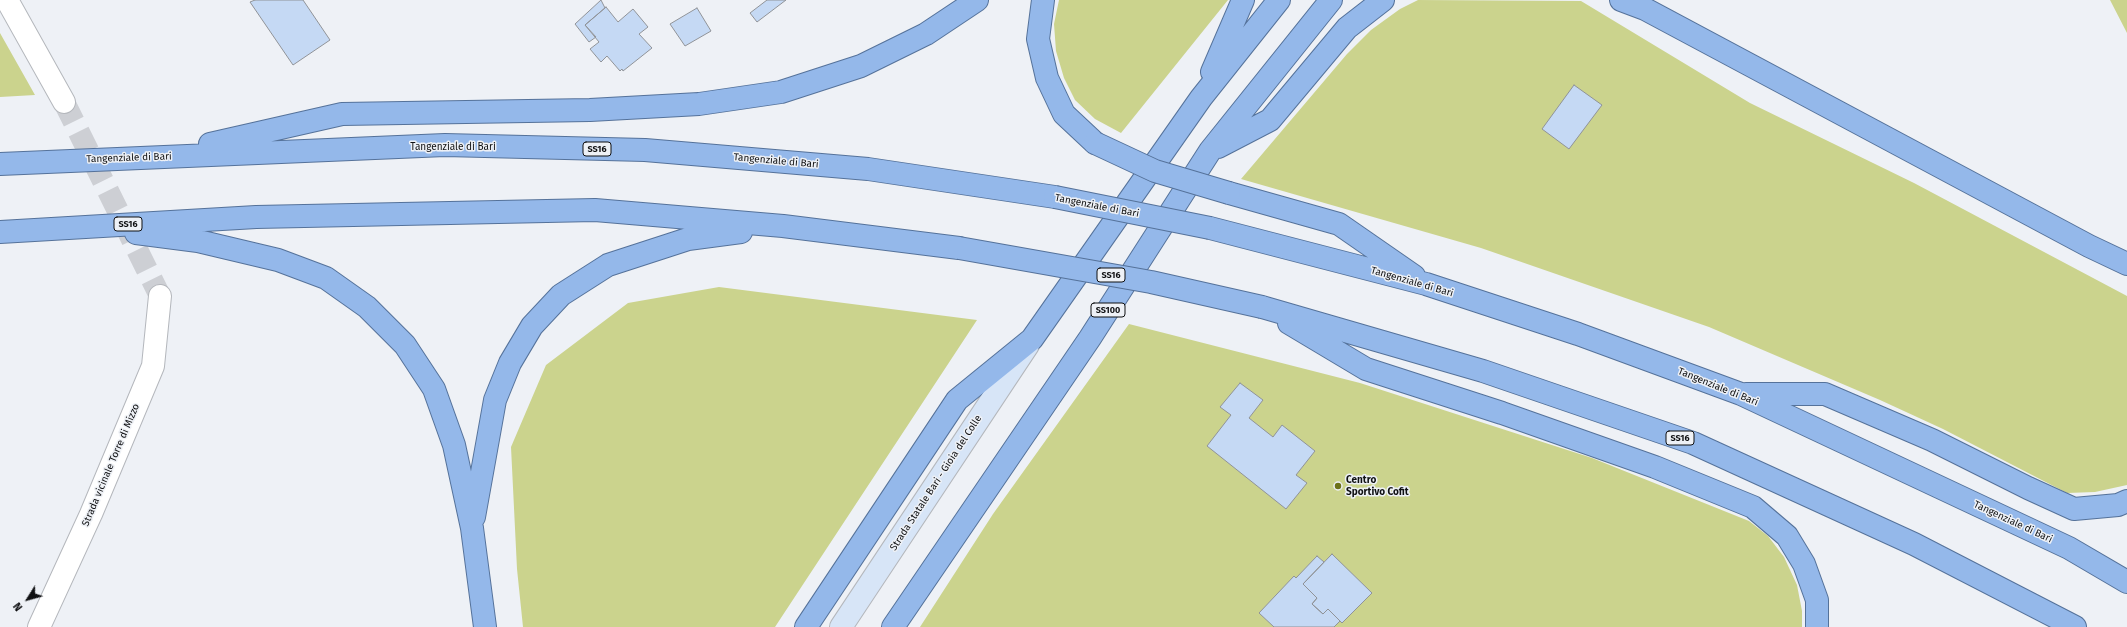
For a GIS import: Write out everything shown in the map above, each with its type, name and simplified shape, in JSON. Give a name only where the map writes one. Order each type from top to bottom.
[{"type":"highway","points":[[159,156],[342,114],[590,110],[699,104],[781,92],[861,66],[926,34],[977,0]]},
{"type":"highway","points":[[1042,0],[1038,39],[1047,78],[1064,114],[1095,143],[1155,171],[1339,224],[1426,284]]},
{"type":"highway","points":[[1201,98],[1243,0]]},
{"type":"highway","points":[[806,627],[957,400],[1032,339],[1201,98],[1279,0]]},
{"type":"highway","name":"SS100","points":[[893,627],[1085,344],[1210,151],[1331,0]]},
{"type":"highway","points":[[1210,151],[1270,120],[1347,28],[1383,0]]},
{"type":"highway","points":[[1621,0],[1640,4],[2089,246],[2127,264]]},
{"type":"highway","name":"Tangenziale di Bari","points":[[0,164],[159,156],[445,145],[645,150],[868,169],[1055,197],[1210,228],[1426,284],[1578,334],[1741,394],[2070,548],[2127,582]]},
{"type":"highway","name":"SS16","points":[[0,232],[256,217],[595,210],[783,226],[959,248],[1152,282],[1262,307],[1483,371],[1693,443],[1914,544],[2075,627]]},
{"type":"highway","points":[[82,226],[198,242],[278,260],[326,278],[367,307],[405,346],[434,389],[454,445],[473,535],[485,627]]},
{"type":"highway","points":[[473,535],[495,400],[510,363],[532,326],[561,295],[608,265],[688,239],[783,226]]},
{"type":"highway","points":[[2089,246],[2127,276]]},
{"type":"highway","points":[[1262,307],[1366,369],[1502,413],[1640,462],[1753,507],[1788,536],[1804,564],[1817,600],[1818,627]]},
{"type":"highway","points":[[1741,394],[1826,394],[1932,440],[2028,488],[2074,509],[2118,505],[2127,501]]},
{"type":"main road","name":"Strada Statale Bari - Gioia del Colle","points":[[841,627],[1032,339]]},
{"type":"street","points":[[8,0],[64,102]]},
{"type":"street","name":"Strada vicinale Torre di Mizzo","points":[[39,627],[91,514],[153,366],[160,296]]},
{"type":"green space","points":[[1059,0],[1228,0],[1121,133],[1095,119],[1075,100],[1064,78],[1056,51],[1054,24]]},
{"type":"green space","points":[[1418,0],[1581,1],[1750,103],[1914,183],[2127,296],[2127,485],[2095,492],[2067,493],[1943,429],[1880,400],[1709,327],[1481,248],[1241,179],[1347,54],[1371,30],[1400,9]]},
{"type":"green space","points":[[2110,0],[2127,0],[2127,33]]},
{"type":"green space","points":[[0,33],[35,95],[0,97]]},
{"type":"green space","points":[[719,287],[977,320],[775,627],[523,627],[517,569],[511,447],[546,365],[628,303]]},
{"type":"green space","name":"Centro Sportivo Cofit","points":[[1129,324],[1360,383],[1592,458],[1749,521],[1768,536],[1784,557],[1797,585],[1802,611],[1802,627],[920,627],[993,514]]},
{"type":"building","points":[[255,0],[303,0],[330,40],[293,65],[250,2]]},
{"type":"building","points":[[601,0],[605,8],[585,25],[596,37],[589,42],[575,24]]},
{"type":"building","points":[[767,0],[786,0],[757,22],[750,13]]},
{"type":"building","points":[[606,7],[618,22],[633,9],[648,27],[639,34],[652,48],[623,71],[622,69],[620,71],[607,56],[601,62],[590,49],[599,42],[585,25]]},
{"type":"building","points":[[697,8],[711,31],[685,46],[670,24]]},
{"type":"building","points":[[1574,85],[1602,105],[1569,149],[1542,129]]},
{"type":"building","points":[[1240,383],[1263,400],[1249,418],[1273,437],[1282,425],[1315,451],[1296,475],[1307,483],[1286,509],[1207,446],[1231,415],[1220,407]]},
{"type":"building","points":[[1332,554],[1372,593],[1342,623],[1328,609],[1323,614],[1312,604],[1317,598],[1303,584]]},
{"type":"building","points":[[1317,556],[1324,562],[1303,584],[1317,598],[1312,604],[1323,614],[1328,609],[1340,621],[1334,627],[1274,627],[1259,613],[1294,576],[1296,578]]},
{"type":"tunnel","points":[[64,102],[160,296]]},
{"type":"place","name":"Centro Sportivo Cofit","points":[[1338,486]]}]
